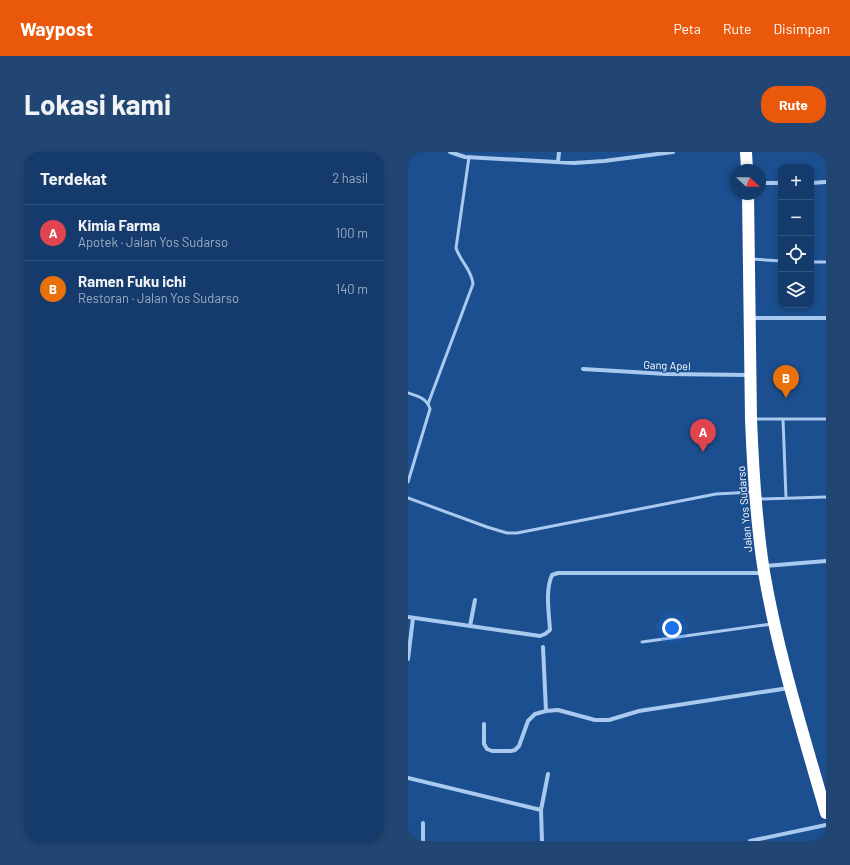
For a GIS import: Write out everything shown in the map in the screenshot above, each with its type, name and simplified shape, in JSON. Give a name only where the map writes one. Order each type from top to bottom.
[{"type":"highway","points":[[746,152],[747,164]]},
{"type":"highway","name":"Jalan Yos Sudarso","points":[[748,200],[751,419],[755,496],[764,570],[774,623],[790,688],[826,813]]},
{"type":"street","points":[[450,152],[466,155],[574,163],[604,161],[674,152]]},
{"type":"street","points":[[558,162],[559,152]]},
{"type":"street","points":[[814,183],[826,182]]},
{"type":"street","points":[[766,183],[778,183]]},
{"type":"street","points":[[750,318],[826,318]]},
{"type":"street","name":"Gang Apel","points":[[583,369],[666,374],[750,375]]},
{"type":"street","points":[[408,659],[410,618],[540,636],[545,634],[550,630],[548,597],[549,582],[552,575],[558,573],[764,570],[826,561]]},
{"type":"street","points":[[470,626],[475,600]]},
{"type":"street","points":[[544,647],[546,710]]},
{"type":"street","points":[[484,724],[484,744],[487,749],[492,751],[511,751],[515,750],[518,746],[528,721],[534,714],[546,710],[558,710],[595,720],[609,720],[639,712],[790,688]]},
{"type":"street","points":[[542,841],[541,810],[548,774]]},
{"type":"street","points":[[408,778],[541,810]]},
{"type":"street","points":[[422,823],[423,841]]},
{"type":"street","points":[[750,841],[826,825]]},
{"type":"lane","points":[[428,404],[473,284],[473,277],[458,255],[456,248],[466,155]]},
{"type":"lane","points":[[749,259],[778,261]]},
{"type":"lane","points":[[814,262],[826,262]]},
{"type":"lane","points":[[408,393],[422,398],[428,404],[430,409],[408,482]]},
{"type":"lane","points":[[751,419],[826,419]]},
{"type":"lane","points":[[783,419],[786,498]]},
{"type":"lane","points":[[408,498],[487,527],[518,533],[716,494],[786,498],[826,497]]},
{"type":"lane","points":[[642,642],[774,623]]},
{"type":"place","name":"Ramen Fuku ichi","points":[[786,398]]},
{"type":"place","name":"Kimia Farma","points":[[703,452]]}]
